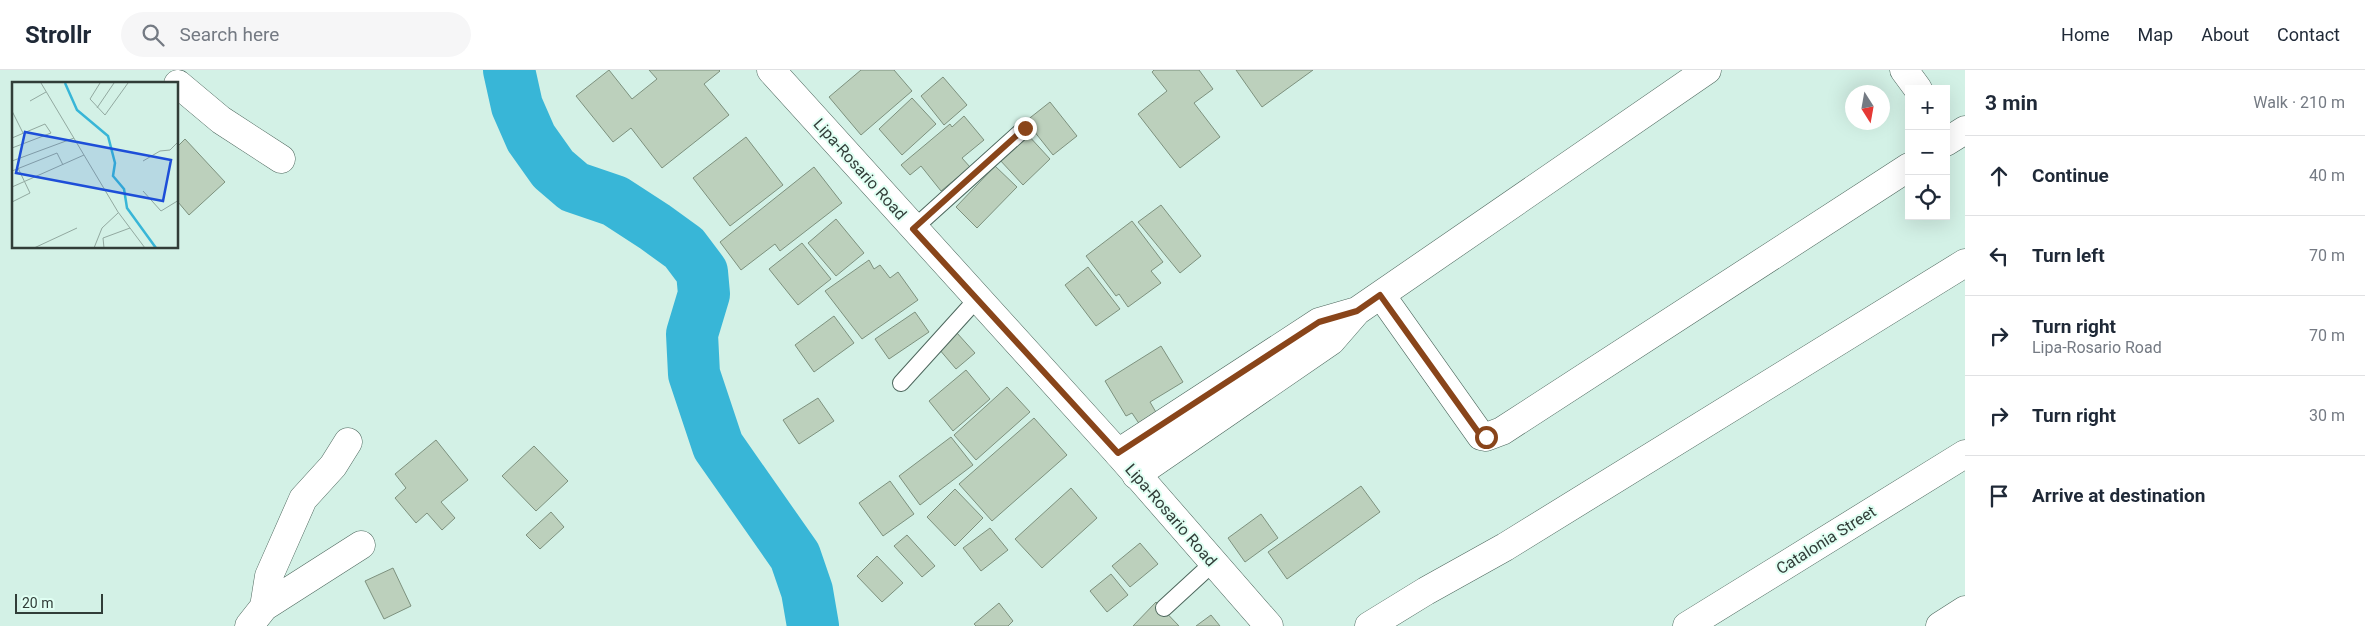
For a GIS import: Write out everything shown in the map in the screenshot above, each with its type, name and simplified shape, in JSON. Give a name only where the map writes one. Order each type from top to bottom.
[{"type":"street","points":[[160,70],[175,82]]},
{"type":"street","name":"Lipa-Rosario Road","points":[[771,70],[976,300],[1118,453],[1136,476],[1269,626]]},
{"type":"street","points":[[1136,476],[1331,341],[1357,311],[1707,70]]},
{"type":"street","points":[[1904,70],[1915,85]]},
{"type":"street","points":[[179,86],[221,120],[281,159]]},
{"type":"street","points":[[1380,295],[1478,432],[1486,437],[1502,430],[1905,170]]},
{"type":"street","points":[[1369,626],[1426,591],[1505,547],[1965,262]]},
{"type":"street","points":[[1118,453],[1319,322],[1357,311]]},
{"type":"street","points":[[257,616],[269,576],[303,499],[333,466],[348,442]]},
{"type":"street","name":"Catalonia Street","points":[[1687,626],[1965,454]]},
{"type":"street","points":[[257,616],[360,545]]},
{"type":"street","points":[[1940,626],[1965,610]]},
{"type":"lane","points":[[913,229],[1025,128]]},
{"type":"lane","points":[[901,384],[976,300]]},
{"type":"lane","points":[[1164,608],[1213,563]]},
{"type":"building","points":[[609,70],[632,99],[657,79],[649,70],[719,70],[704,84],[729,115],[662,168],[631,128],[613,142],[576,96]]},
{"type":"building","points":[[861,70],[894,70],[912,91],[861,135],[829,97]]},
{"type":"building","points":[[1154,70],[1199,70],[1213,89],[1194,103],[1220,137],[1180,168],[1138,114],[1167,91],[1152,72]]},
{"type":"building","points":[[1236,70],[1313,70],[1262,107]]},
{"type":"building","points":[[943,77],[967,105],[944,125],[921,96]]},
{"type":"building","points":[[912,98],[936,124],[902,155],[879,129]]},
{"type":"building","points":[[1050,102],[1077,136],[1053,155],[1026,121]]},
{"type":"building","points":[[964,116],[984,140],[962,158],[970,167],[941,191],[921,166],[910,175],[901,165],[950,124],[952,127]]},
{"type":"building","points":[[1027,134],[1050,159],[1023,185],[999,159]]},
{"type":"building","points":[[746,137],[783,185],[730,226],[693,178]]},
{"type":"building","points":[[185,139],[225,182],[189,215],[179,203],[179,145]]},
{"type":"building","points":[[995,166],[1017,187],[977,228],[956,207]]},
{"type":"building","points":[[814,167],[842,203],[780,251],[775,244],[741,270],[720,242]]},
{"type":"building","points":[[1161,205],[1201,256],[1180,273],[1138,222]]},
{"type":"building","points":[[836,219],[864,253],[836,276],[808,243]]},
{"type":"building","points":[[1132,221],[1163,262],[1151,271],[1161,283],[1128,307],[1119,294],[1116,296],[1086,256]]},
{"type":"building","points":[[802,243],[831,279],[798,305],[769,269]]},
{"type":"building","points":[[869,260],[874,269],[880,265],[890,278],[898,272],[918,300],[862,339],[825,291]]},
{"type":"building","points":[[1088,267],[1120,309],[1096,326],[1065,285]]},
{"type":"building","points":[[915,312],[929,332],[889,359],[875,339]]},
{"type":"building","points":[[834,316],[854,343],[814,372],[795,345]]},
{"type":"building","points":[[957,333],[975,353],[956,369],[939,349]]},
{"type":"building","points":[[1161,346],[1183,382],[1150,402],[1157,414],[1140,425],[1132,413],[1126,416],[1105,381]]},
{"type":"building","points":[[966,370],[990,399],[953,431],[929,401]]},
{"type":"building","points":[[1007,387],[1030,412],[976,460],[954,435]]},
{"type":"building","points":[[818,398],[834,421],[799,444],[783,420]]},
{"type":"building","points":[[1034,418],[1067,455],[992,521],[959,484]]},
{"type":"building","points":[[951,437],[973,465],[920,505],[899,476]]},
{"type":"building","points":[[436,440],[468,480],[441,502],[455,518],[442,530],[427,513],[416,523],[395,498],[406,488],[395,474]]},
{"type":"building","points":[[534,446],[568,481],[536,511],[502,476]]},
{"type":"building","points":[[890,481],[914,514],[883,536],[859,503]]},
{"type":"building","points":[[1361,486],[1380,512],[1287,579],[1268,552]]},
{"type":"building","points":[[1071,488],[1097,518],[1042,568],[1015,539]]},
{"type":"building","points":[[955,489],[983,518],[955,546],[927,517]]},
{"type":"building","points":[[551,512],[564,527],[540,549],[526,535]]},
{"type":"building","points":[[1261,514],[1278,538],[1245,562],[1228,538]]},
{"type":"building","points":[[990,528],[1008,550],[981,571],[963,548]]},
{"type":"building","points":[[907,535],[935,566],[922,577],[894,546]]},
{"type":"building","points":[[1140,543],[1158,564],[1130,587],[1112,566]]},
{"type":"building","points":[[877,556],[903,583],[882,602],[857,576]]},
{"type":"building","points":[[393,568],[411,606],[384,619],[365,581]]},
{"type":"building","points":[[1111,574],[1128,595],[1107,612],[1090,591]]},
{"type":"building","points":[[1156,602],[1179,626],[1133,626]]},
{"type":"building","points":[[999,603],[1013,621],[1008,626],[976,626],[974,624]]},
{"type":"building","points":[[1211,615],[1220,626],[1196,626]]},
{"type":"waterway","points":[[509,70],[517,106],[531,138],[553,169],[574,187],[615,201],[655,227],[684,248],[702,272],[704,294],[692,334],[694,374],[718,446],[795,556],[807,591],[813,626]]},
{"type":"route","points":[[1025,128],[913,229],[1118,453],[1319,322],[1357,311],[1380,295],[1481,436],[1486,437]]}]
